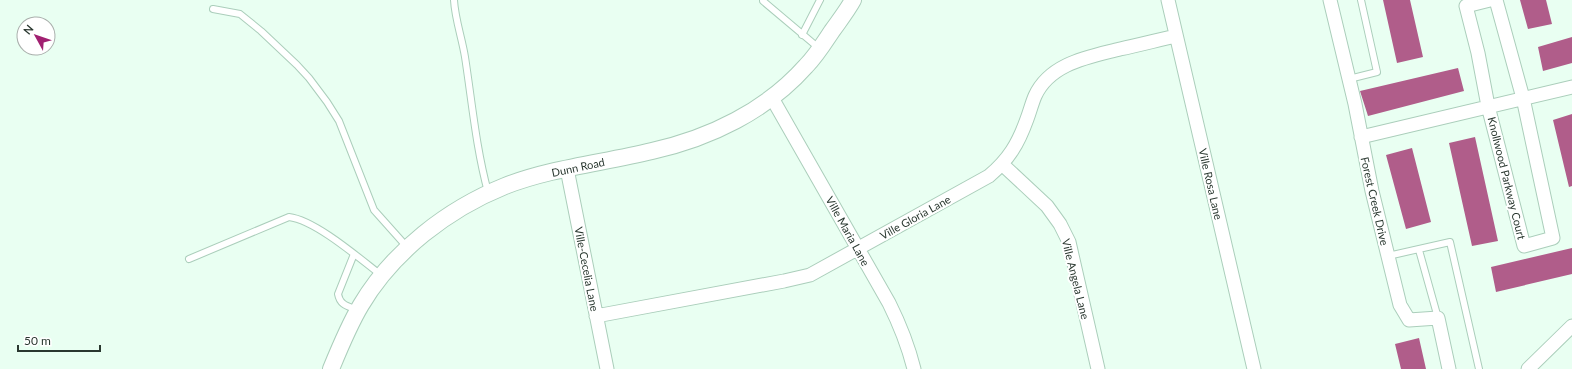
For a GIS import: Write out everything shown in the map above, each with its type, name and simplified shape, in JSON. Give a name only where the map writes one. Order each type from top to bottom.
[{"type":"street","name":"Dunn Road","points":[[332,369],[349,328],[374,285],[408,248],[451,214],[488,194],[518,182],[567,169],[654,151],[695,140],[746,115],[772,98],[804,69],[820,49],[853,0]]},
{"type":"street","name":"Ville Rosa Lane","points":[[1168,0],[1254,369]]},
{"type":"street","name":"Forest Creek Drive","points":[[1330,0],[1400,305],[1409,320],[1438,318]]},
{"type":"street","name":"Knollwood Parkway Court","points":[[1490,0],[1466,6],[1478,53],[1488,106],[1524,246],[1553,238],[1523,98],[1496,0]]},
{"type":"street","name":"Ville Gloria Lane","points":[[596,316],[810,275],[989,176],[1009,158],[1024,129],[1035,96],[1042,82],[1055,72],[1070,64],[1089,57],[1176,36]]},
{"type":"street","points":[[1361,137],[1572,86]]},
{"type":"street","name":"Ville Maria Lane","points":[[772,98],[901,326],[914,369]]},
{"type":"street","name":"Ville Angela Lane","points":[[1003,164],[1047,206],[1060,224],[1069,242],[1098,369]]},
{"type":"street","name":"Ville-Cecelia Lane","points":[[567,169],[607,369]]},
{"type":"street","points":[[1438,318],[1449,369]]},
{"type":"street","points":[[1528,369],[1572,326]]},
{"type":"lane","points":[[454,0],[454,11],[464,49],[482,170],[488,194]]},
{"type":"lane","points":[[764,0],[763,2],[820,49]]},
{"type":"lane","points":[[802,34],[820,0]]},
{"type":"lane","points":[[1349,79],[1377,72],[1361,0]]},
{"type":"lane","points":[[213,9],[240,14],[262,31],[309,78],[339,121],[374,210],[408,248]]},
{"type":"lane","points":[[189,259],[289,217],[298,218],[307,222],[354,254],[382,276]]},
{"type":"lane","points":[[1388,256],[1450,242],[1479,369]]},
{"type":"lane","points":[[1419,250],[1438,318]]},
{"type":"lane","points":[[354,254],[338,294],[339,301],[342,304],[358,311]]},
{"type":"building","points":[[1383,0],[1410,0],[1423,57],[1397,63]]},
{"type":"building","points":[[1520,0],[1546,0],[1552,24],[1528,29]]},
{"type":"building","points":[[1572,37],[1572,63],[1543,71],[1538,47]]},
{"type":"building","points":[[1458,68],[1464,91],[1368,116],[1360,91]]},
{"type":"building","points":[[1572,114],[1572,186],[1569,187],[1553,120]]},
{"type":"building","points":[[1475,137],[1498,241],[1472,246],[1449,143]]},
{"type":"building","points":[[1412,148],[1431,222],[1406,229],[1386,155]]},
{"type":"building","points":[[1572,248],[1572,274],[1496,292],[1491,267]]},
{"type":"building","points":[[1419,338],[1426,369],[1401,369],[1395,344]]}]
